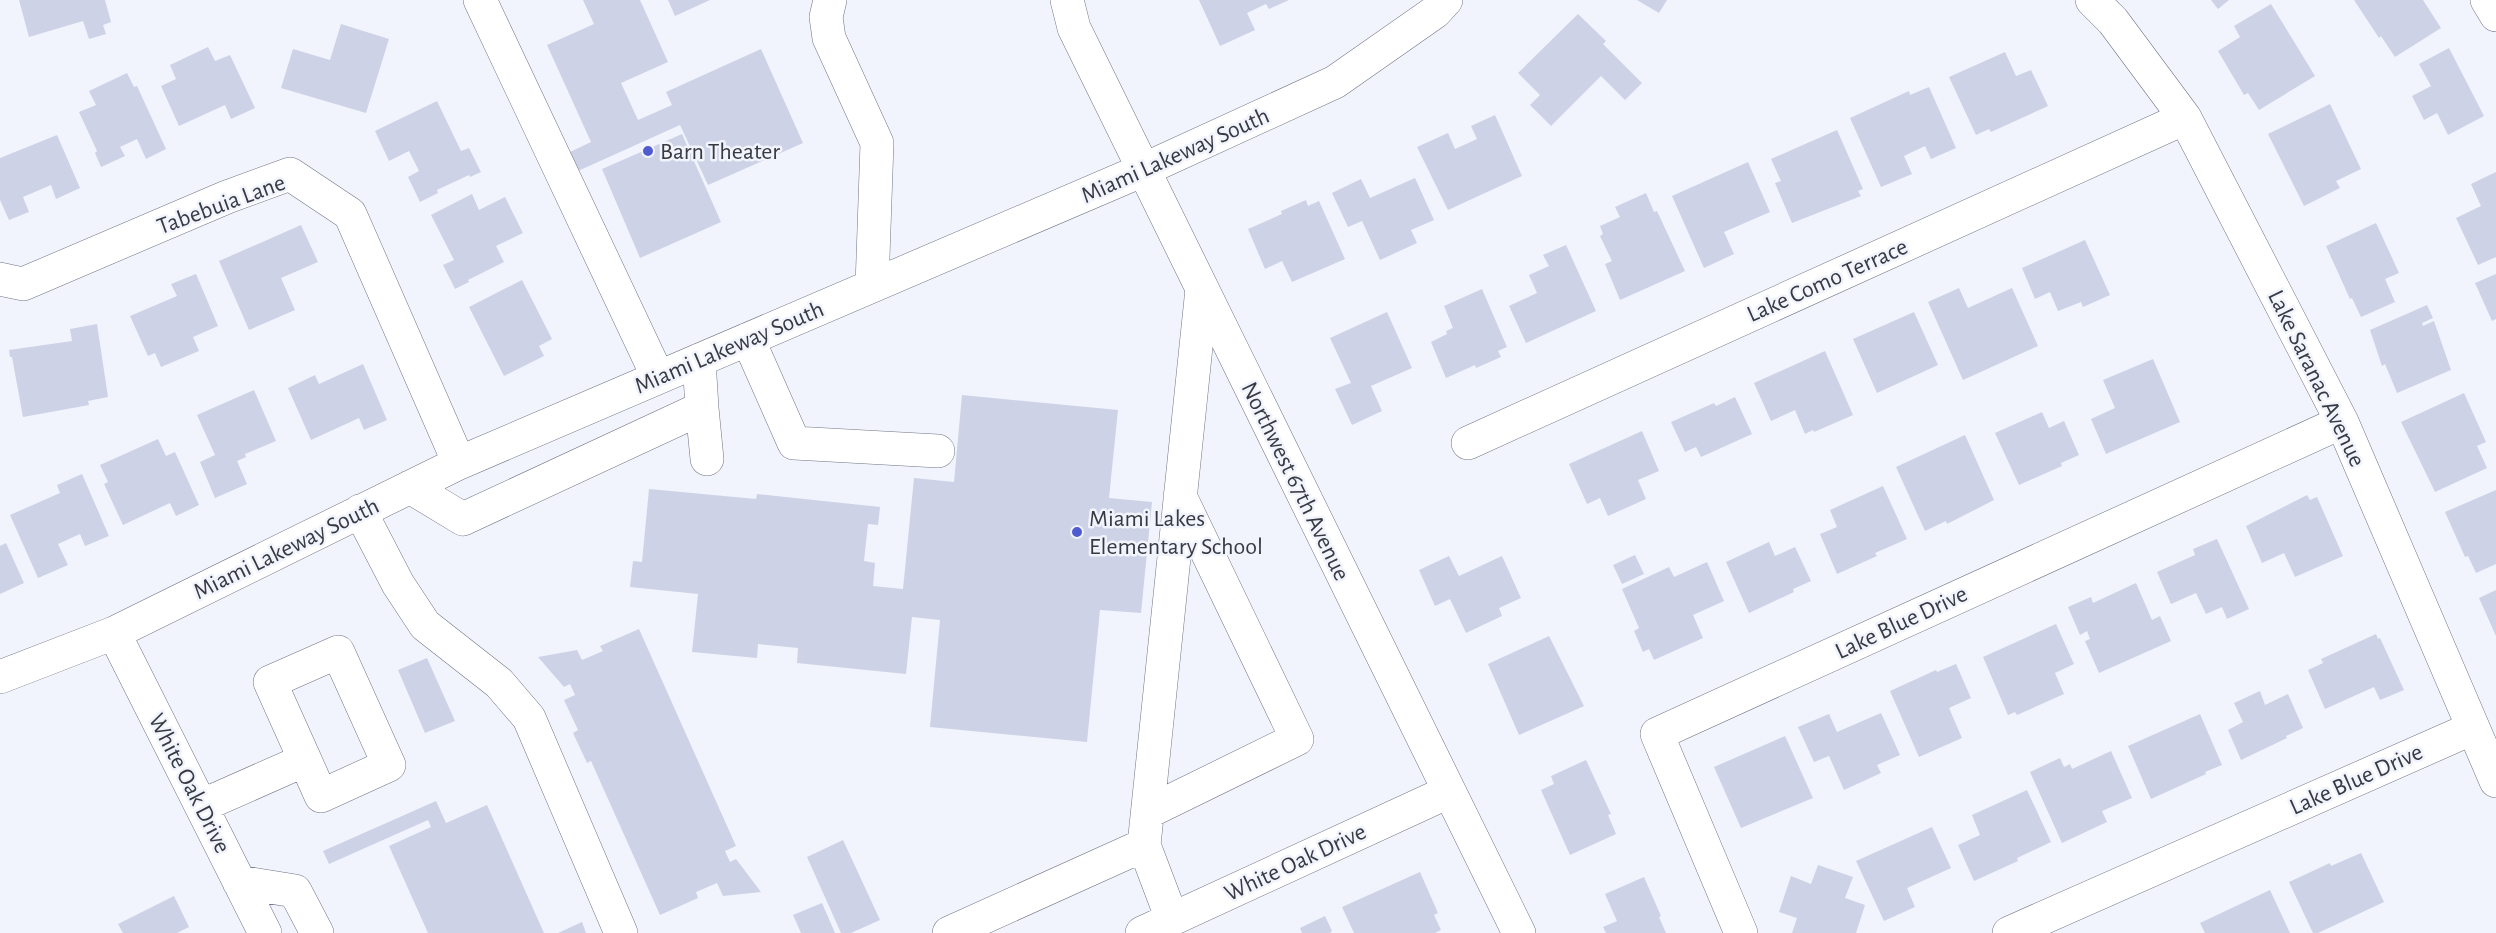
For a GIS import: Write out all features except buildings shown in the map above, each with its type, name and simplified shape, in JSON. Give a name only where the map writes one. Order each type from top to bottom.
[{"type":"street","points":[[480,0],[658,377]]},
{"type":"street","points":[[830,0],[826,17],[829,38],[877,143],[872,286]]},
{"type":"street","name":"Northwest 67th Avenue","points":[[1052,0],[1070,14],[1143,170],[1518,933]]},
{"type":"street","name":"Miami Lakeway South","points":[[0,677],[114,633],[459,463],[1143,170],[1335,82],[1435,12],[1446,0]]},
{"type":"street","name":"Lake Saranac Avenue","points":[[2092,0],[2113,21],[2185,118],[2342,422],[2496,781]]},
{"type":"street","points":[[2487,0],[2496,15]]},
{"type":"street","name":"Lake Como Terrace","points":[[1468,443],[2185,118]]},
{"type":"street","name":"Tabebuia Lane","points":[[0,279],[23,284],[227,197],[290,174],[350,214],[459,463]]},
{"type":"street","points":[[1172,919],[1144,845],[1202,290]]},
{"type":"street","points":[[748,339],[794,443],[938,451]]},
{"type":"street","points":[[699,360],[707,459]]},
{"type":"street","points":[[410,487],[463,519],[702,408]]},
{"type":"street","name":"Lake Blue Drive","points":[[1741,933],[1657,734],[2342,422]]},
{"type":"street","points":[[1148,812],[1297,739],[1180,496]]},
{"type":"street","points":[[360,511],[398,584],[425,625],[500,683],[529,718],[621,933]]},
{"type":"street","name":"White Oak Drive","points":[[114,633],[265,933]]},
{"type":"street","name":"Lake Blue Drive","points":[[2009,933],[2473,728]]},
{"type":"street","points":[[201,806],[305,760]]},
{"type":"street","name":"White Oak Drive","points":[[1142,933],[1448,792]]},
{"type":"street","points":[[949,933],[1144,845]]},
{"type":"street","points":[[239,882],[295,891],[317,933]]},
{"type":"place","name":"Barn Theater","points":[[648,151]]},
{"type":"place","name":"Miami Lakes Elementary School","points":[[1077,532]]}]
